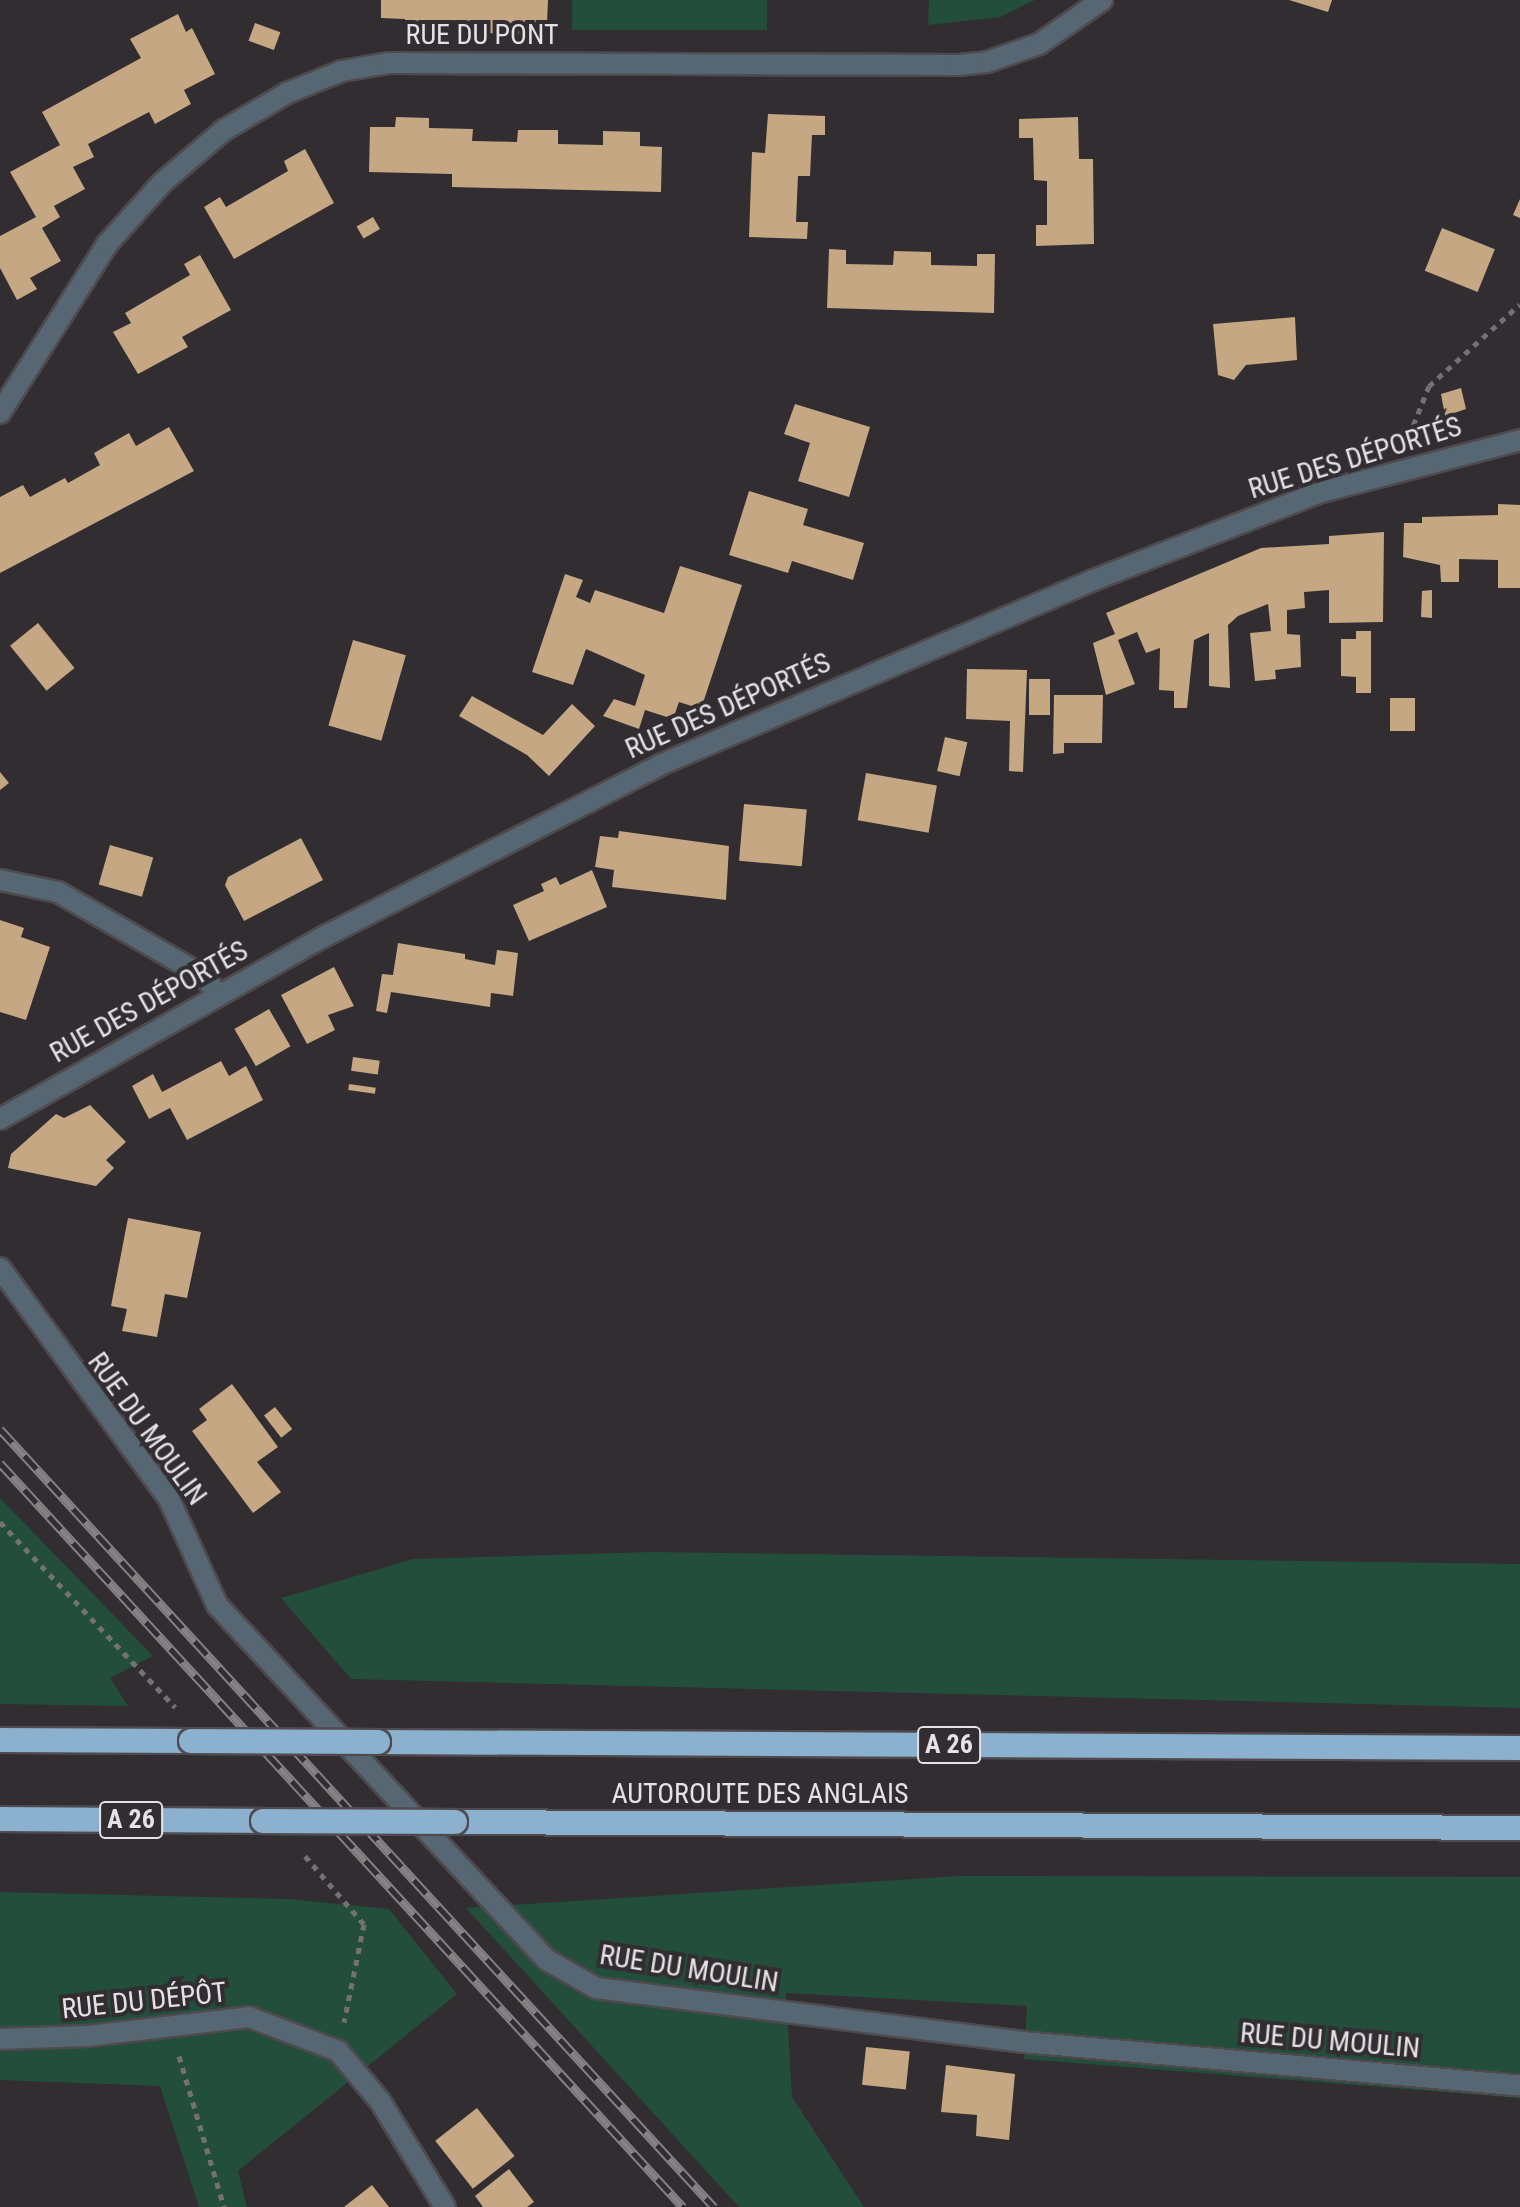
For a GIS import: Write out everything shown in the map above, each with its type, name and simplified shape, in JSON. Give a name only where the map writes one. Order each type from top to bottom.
[{"type":"highway","name":"AUTOROUTE DES ANGLAIS","points":[[0,1740],[1520,1748]]},
{"type":"highway","name":"AUTOROUTE DES ANGLAIS","points":[[0,1819],[1520,1828]]},
{"type":"street","name":"RUE DU PONT","points":[[0,413],[108,243],[163,182],[224,130],[287,93],[342,71],[389,63],[959,65],[1001,59],[1039,44],[1102,0]]},
{"type":"street","name":"RUE DES DÉPORTÉS","points":[[0,1119],[217,994],[492,847],[660,765],[1091,581],[1321,492],[1395,470],[1520,440]]},
{"type":"street","points":[[0,880],[58,892],[205,977],[217,994]]},
{"type":"street","name":"RUE DU MOULIN","points":[[0,1268],[169,1499],[217,1605],[547,1960],[596,1988],[1022,2042],[1520,2086]]},
{"type":"street","name":"RUE DU DÉPÔT","points":[[0,2039],[171,2028],[249,2017],[338,2051],[380,2101],[445,2207]]},
{"type":"path","points":[[1395,470],[1429,386],[1520,304]]},
{"type":"path","points":[[0,1522],[168,1700]]},
{"type":"path","points":[[312,1865],[364,1924],[338,2051]]},
{"type":"path","points":[[171,2028],[224,2207]]},
{"type":"green space","points":[[572,0],[767,0],[767,30],[572,30]]},
{"type":"green space","points":[[929,0],[1035,0],[1001,17],[928,25]]},
{"type":"green space","points":[[0,1498],[153,1656],[110,1678],[128,1706],[0,1704]]},
{"type":"green space","points":[[651,1552],[1520,1564],[1520,1708],[351,1679],[281,1598],[413,1559]]},
{"type":"green space","points":[[959,1876],[1520,1877],[1520,2098],[1024,2059],[1027,2006],[786,1993],[792,2097],[864,2207],[739,2207],[466,1908]]},
{"type":"green space","points":[[0,1892],[288,1899],[389,1909],[457,1994],[238,2171],[247,2207],[199,2207],[160,2086],[0,2080]]},
{"type":"building","points":[[381,0],[548,0],[547,23],[526,22],[525,35],[486,33],[487,21],[441,20],[441,33],[405,32],[405,19],[381,18]]},
{"type":"building","points":[[1289,0],[1332,0],[1328,12]]},
{"type":"building","points":[[178,14],[186,32],[192,28],[215,74],[184,90],[191,104],[155,124],[149,112],[88,144],[94,157],[73,167],[85,189],[54,206],[60,217],[42,228],[61,261],[30,278],[37,289],[17,300],[0,268],[0,236],[36,217],[10,172],[60,145],[42,112],[141,58],[130,39]]},
{"type":"building","points":[[255,23],[280,32],[274,50],[249,41]]},
{"type":"building","points":[[768,114],[825,116],[825,135],[812,135],[810,176],[798,176],[796,222],[808,222],[807,239],[749,237],[752,152],[765,153]]},
{"type":"building","points":[[396,117],[429,118],[429,128],[473,129],[472,141],[517,142],[518,130],[558,130],[558,144],[603,145],[603,131],[640,132],[640,146],[662,147],[661,192],[452,187],[452,174],[369,172],[370,127],[395,127]]},
{"type":"building","points":[[1078,117],[1079,159],[1093,159],[1094,244],[1036,246],[1036,225],[1047,225],[1047,181],[1034,180],[1033,138],[1019,138],[1019,119]]},
{"type":"building","points":[[305,149],[334,203],[234,259],[204,207],[220,197],[226,207],[288,171],[284,161]]},
{"type":"building","points":[[1520,199],[1520,218],[1513,215]]},
{"type":"building","points":[[373,217],[380,229],[364,239],[357,226]]},
{"type":"building","points":[[1442,228],[1495,249],[1478,292],[1425,271]]},
{"type":"building","points":[[829,249],[846,250],[846,264],[893,265],[894,251],[931,252],[931,265],[977,266],[977,254],[995,254],[994,313],[827,308]]},
{"type":"building","points":[[200,255],[231,310],[182,337],[188,347],[138,374],[113,332],[131,323],[125,313],[190,275],[184,264]]},
{"type":"building","points":[[1295,317],[1297,360],[1246,365],[1234,380],[1218,375],[1213,324]]},
{"type":"building","points":[[1461,388],[1466,409],[1445,416],[1441,394]]},
{"type":"building","points":[[795,404],[870,427],[849,497],[798,481],[810,443],[784,434]]},
{"type":"building","points":[[169,427],[194,471],[0,573],[0,497],[23,485],[30,497],[65,478],[68,483],[100,465],[94,453],[129,433],[136,446]]},
{"type":"building","points":[[749,491],[808,509],[803,525],[864,543],[853,580],[792,561],[788,573],[729,555]]},
{"type":"building","points":[[1498,504],[1520,505],[1520,588],[1498,588],[1498,560],[1459,559],[1459,582],[1441,582],[1440,565],[1403,557],[1404,523],[1422,523],[1422,517],[1498,515]]},
{"type":"building","points":[[1384,532],[1383,622],[1329,623],[1329,590],[1304,592],[1305,608],[1287,610],[1287,634],[1300,635],[1301,667],[1275,670],[1276,679],[1255,681],[1250,633],[1271,631],[1268,604],[1238,616],[1228,625],[1230,688],[1209,686],[1209,633],[1194,640],[1187,708],[1174,708],[1174,691],[1159,690],[1160,648],[1146,653],[1137,632],[1118,640],[1135,684],[1106,695],[1093,643],[1115,634],[1106,613],[1261,548],[1329,544],[1329,536]]},
{"type":"building","points":[[680,566],[742,585],[701,709],[679,702],[673,719],[645,710],[639,729],[603,716],[614,699],[635,706],[645,675],[586,649],[573,685],[532,672],[565,574],[583,580],[576,597],[590,603],[595,590],[664,613]]},
{"type":"building","points":[[1432,590],[1432,618],[1421,617],[1422,591]]},
{"type":"building","points":[[38,623],[75,668],[47,691],[10,646]]},
{"type":"building","points":[[1356,631],[1371,631],[1371,693],[1356,693],[1356,677],[1341,676],[1341,639],[1356,639]]},
{"type":"building","points":[[353,640],[406,655],[381,741],[328,726]]},
{"type":"building","points":[[967,669],[1027,670],[1023,772],[1009,771],[1010,721],[966,719]]},
{"type":"building","points":[[1029,679],[1050,679],[1050,715],[1029,715]]},
{"type":"building","points":[[1054,695],[1103,695],[1102,743],[1064,743],[1064,753],[1053,754]]},
{"type":"building","points":[[472,696],[543,735],[572,704],[595,726],[549,776],[527,755],[459,716]]},
{"type":"building","points":[[1390,698],[1415,698],[1415,731],[1390,731]]},
{"type":"building","points":[[945,737],[967,742],[960,776],[937,771]]},
{"type":"building","points":[[0,772],[9,783],[0,790]]},
{"type":"building","points":[[866,773],[937,786],[929,833],[858,820]]},
{"type":"building","points":[[744,804],[807,809],[802,866],[739,861]]},
{"type":"building","points":[[619,831],[729,846],[726,900],[612,887],[614,870],[595,867],[600,836],[618,838]]},
{"type":"building","points":[[301,838],[323,880],[244,921],[225,885],[228,877]]},
{"type":"building","points":[[110,845],[153,857],[142,897],[99,884]]},
{"type":"building","points":[[592,870],[607,907],[529,941],[513,905],[544,891],[541,884],[556,877],[560,885]]},
{"type":"building","points":[[0,920],[24,928],[21,937],[50,947],[26,1020],[0,1012]]},
{"type":"building","points":[[398,943],[465,954],[465,959],[495,965],[497,950],[518,953],[513,996],[491,993],[490,1007],[391,992],[387,1013],[376,1011],[382,974],[393,975]]},
{"type":"building","points":[[334,967],[354,1006],[328,1015],[335,1030],[307,1044],[281,995]]},
{"type":"building","points":[[269,1009],[290,1046],[256,1066],[234,1029]]},
{"type":"building","points":[[353,1057],[380,1061],[378,1075],[351,1071]]},
{"type":"building","points":[[221,1061],[229,1076],[246,1066],[263,1100],[187,1140],[170,1108],[149,1119],[132,1086],[153,1074],[162,1092]]},
{"type":"building","points":[[349,1084],[376,1088],[375,1094],[348,1090]]},
{"type":"building","points":[[90,1105],[126,1142],[106,1160],[114,1168],[96,1186],[8,1168],[11,1154],[56,1114],[64,1118]]},
{"type":"building","points":[[128,1218],[201,1232],[187,1298],[165,1294],[157,1337],[122,1331],[127,1309],[111,1306]]},
{"type":"building","points":[[232,1384],[278,1447],[257,1462],[281,1492],[253,1513],[192,1431],[207,1420],[199,1409]]},
{"type":"building","points":[[275,1407],[292,1429],[281,1438],[264,1416]]},
{"type":"building","points":[[866,2047],[910,2052],[906,2089],[862,2085]]},
{"type":"building","points":[[946,2065],[1015,2074],[1009,2140],[976,2136],[977,2115],[941,2112]]},
{"type":"building","points":[[477,2108],[515,2156],[473,2189],[435,2141]]},
{"type":"building","points":[[509,2169],[534,2202],[527,2207],[483,2207],[475,2196]]},
{"type":"building","points":[[372,2185],[389,2207],[344,2207]]},
{"type":"railway","points":[[0,1429],[714,2207]]},
{"type":"railway","points":[[0,1463],[683,2207]]}]
